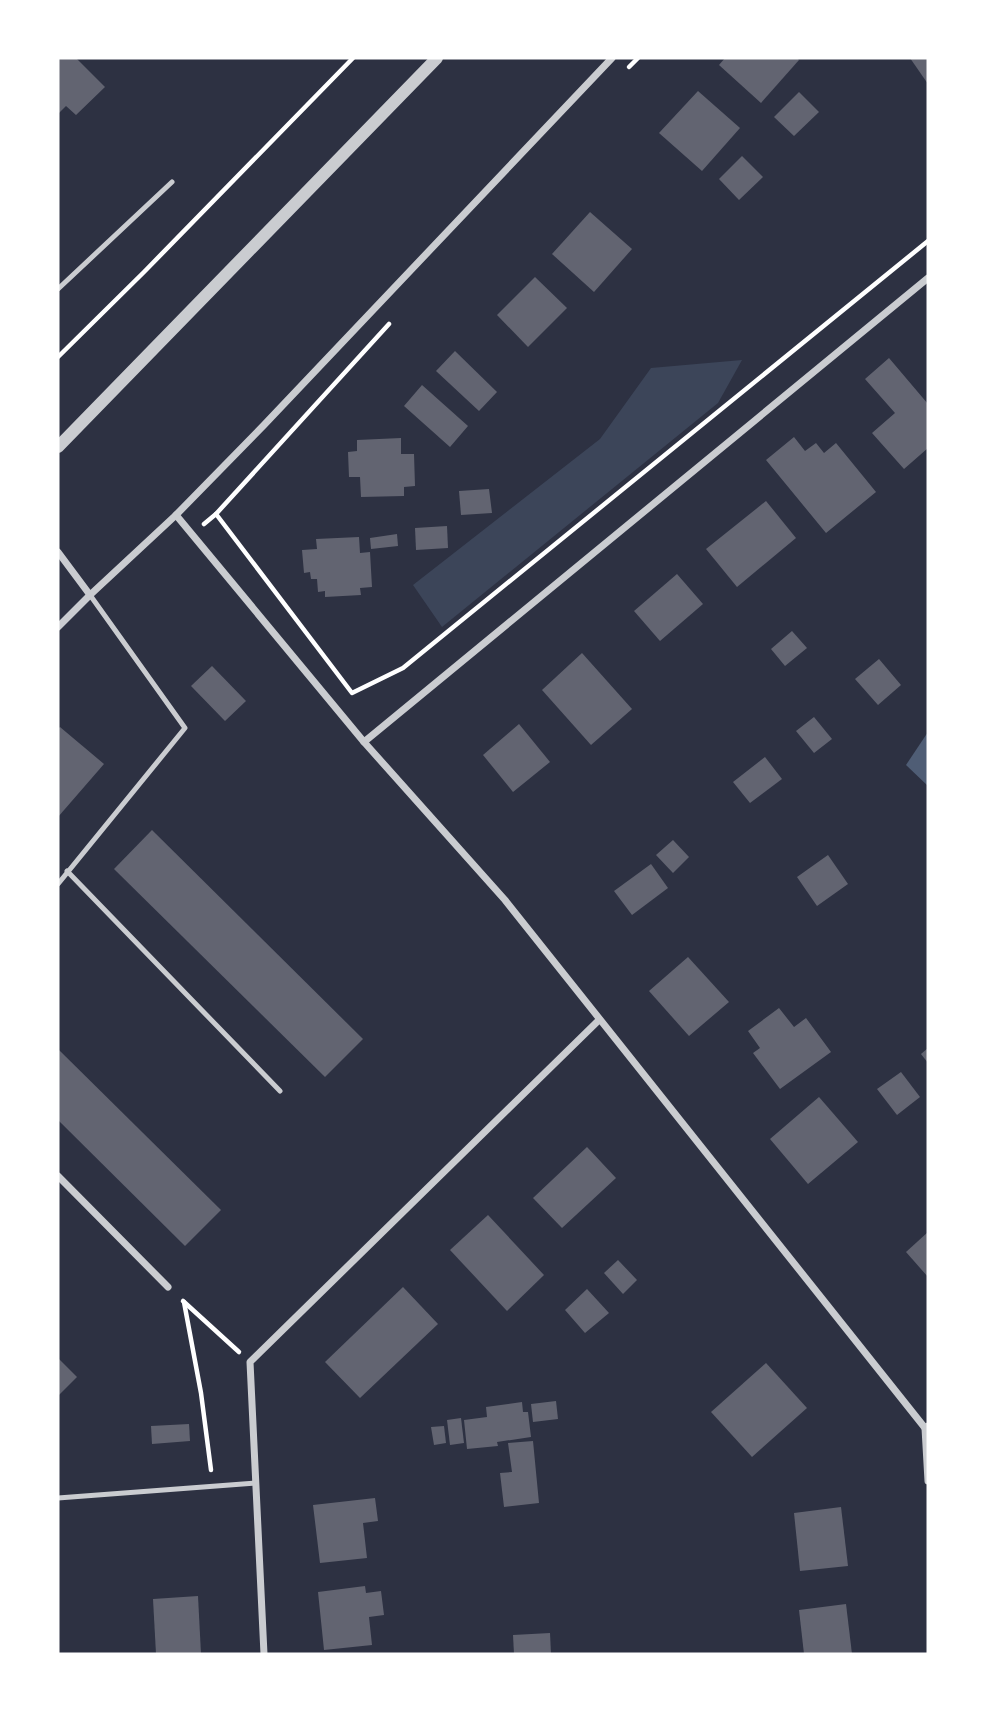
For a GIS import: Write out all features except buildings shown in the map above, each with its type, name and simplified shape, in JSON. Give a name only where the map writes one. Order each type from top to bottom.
[{"type":"street","points":[[58,447],[437,58]]},
{"type":"street","points":[[58,627],[176,515],[612,58]]},
{"type":"street","points":[[364,742],[928,278]]},
{"type":"street","points":[[176,515],[364,742],[505,900],[927,1427],[928,1481]]},
{"type":"street","points":[[58,552],[90,595]]},
{"type":"street","points":[[264,1654],[250,1362],[599,1020]]},
{"type":"street","points":[[58,1176],[168,1287]]},
{"type":"lane","points":[[58,289],[172,182]]},
{"type":"lane","points":[[58,884],[185,728],[90,595]]},
{"type":"lane","points":[[67,871],[280,1091]]},
{"type":"lane","points":[[58,1498],[256,1483]]},
{"type":"path","points":[[58,357],[353,58]]},
{"type":"path","points":[[193,534],[216,514],[352,693],[403,668],[928,241]]},
{"type":"path","points":[[168,1287],[250,1362]]},
{"type":"path","points":[[184,1301],[201,1393],[213,1486]]},
{"type":"shaded area","points":[[742,360],[718,403],[442,627],[413,585],[600,439],[651,368]]},
{"type":"shaded area","points":[[928,732],[928,786],[906,765]]}]
